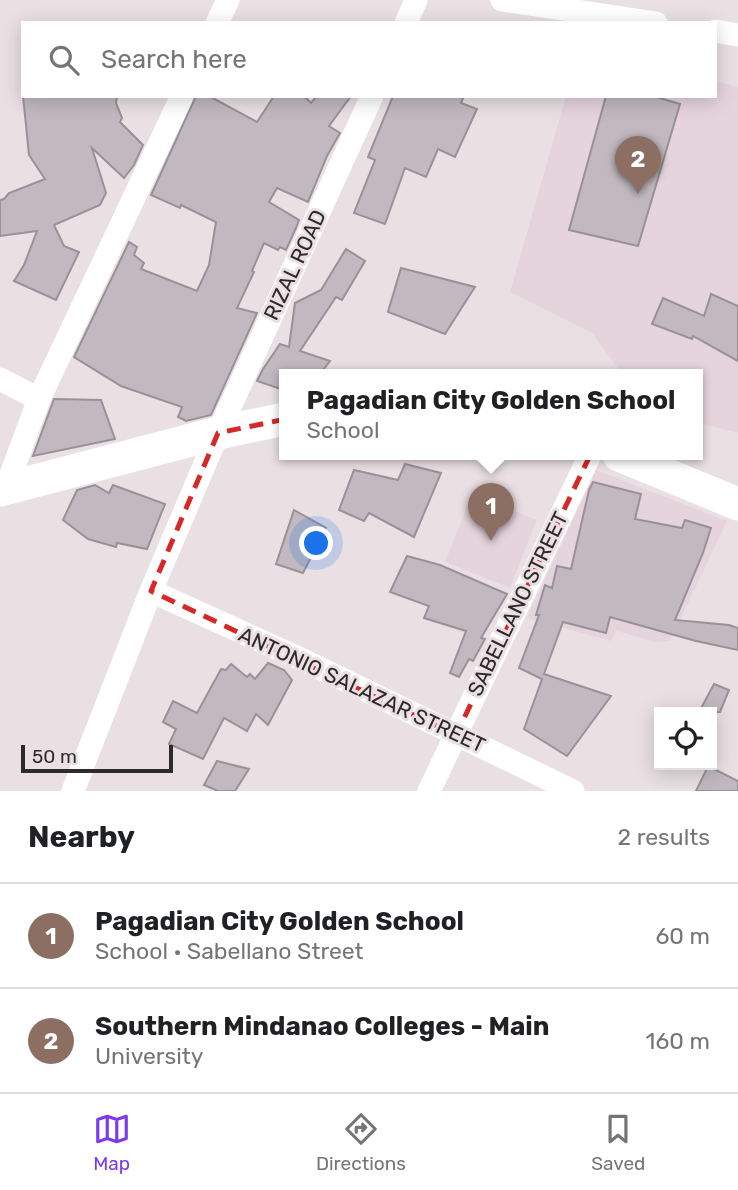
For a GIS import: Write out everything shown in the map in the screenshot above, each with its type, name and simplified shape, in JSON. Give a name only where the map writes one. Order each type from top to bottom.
[{"type":"street","points":[[218,21],[228,0]]},
{"type":"street","points":[[407,21],[416,0]]},
{"type":"street","points":[[502,0],[643,21]]},
{"type":"street","points":[[717,32],[738,35]]},
{"type":"street","points":[[3,489],[40,399],[181,98]]},
{"type":"street","name":"RIZAL ROAD","points":[[73,791],[151,592],[218,433],[371,98]]},
{"type":"street","points":[[0,379],[40,399]]},
{"type":"street","points":[[3,489],[218,433],[279,420]]},
{"type":"street","name":"SABELLANO STREET","points":[[429,791],[588,460]]},
{"type":"street","points":[[631,460],[738,504]]},
{"type":"street","name":"ANTONIO SALAZAR STREET","points":[[151,592],[305,662],[573,791]]},
{"type":"highlighted area","points":[[432,389],[595,445],[456,735],[151,591],[218,433]]},
{"type":"shaded area","points":[[717,82],[738,87],[738,433],[703,424],[703,369],[619,369],[592,333],[510,292],[565,98],[717,98]]},
{"type":"shaded area","points":[[596,470],[727,521],[670,641],[655,642],[617,631],[611,641],[527,618]]},
{"type":"shaded area","points":[[472,494],[537,520],[510,588],[445,562]]},
{"type":"building","points":[[23,98],[117,98],[122,118],[120,122],[143,145],[134,165],[124,178],[92,148],[106,193],[100,205],[54,225],[64,246],[79,252],[56,300],[14,281],[24,265],[37,231],[0,236],[0,200],[9,193],[45,179],[29,155]]},
{"type":"building","points":[[195,98],[213,98],[257,122],[273,98],[306,98],[311,103],[315,98],[350,98],[329,126],[340,133],[327,156],[308,202],[277,188],[269,202],[299,220],[296,228],[286,250],[280,247],[278,250],[264,243],[237,308],[257,313],[211,415],[186,421],[178,417],[182,407],[121,386],[74,357],[129,242],[137,247],[134,255],[144,263],[141,269],[197,291],[209,265],[216,222],[181,205],[180,208],[151,195]]},
{"type":"building","points":[[392,98],[463,98],[461,103],[477,109],[455,157],[438,149],[426,177],[405,168],[385,224],[354,213],[375,160],[368,157]]},
{"type":"building","points":[[605,98],[660,98],[680,104],[638,246],[569,230]]},
{"type":"building","points":[[346,249],[365,261],[342,300],[336,297],[300,351],[330,361],[324,369],[279,369],[279,388],[257,381],[280,344],[289,347],[295,303],[321,290]]},
{"type":"building","points":[[401,268],[475,287],[445,334],[388,312]]},
{"type":"building","points":[[711,294],[738,306],[738,361],[693,336],[692,339],[652,324],[663,298],[704,316]]},
{"type":"building","points":[[54,399],[101,400],[115,439],[33,456]]},
{"type":"building","points":[[405,464],[441,473],[414,537],[369,513],[364,521],[339,510],[354,470],[398,480]]},
{"type":"building","points":[[593,482],[641,494],[635,519],[682,528],[685,520],[711,528],[675,620],[738,628],[738,650],[610,617],[606,633],[563,622],[544,674],[611,696],[567,756],[524,729],[542,679],[519,668],[539,615],[536,615],[545,585],[552,588],[557,566],[571,569]]},
{"type":"building","points":[[95,485],[109,493],[113,485],[165,504],[147,549],[117,543],[116,547],[88,539],[63,520],[77,490]]},
{"type":"building","points":[[294,510],[326,528],[303,573],[276,564]]},
{"type":"building","points":[[407,556],[440,565],[507,594],[481,638],[485,639],[473,661],[469,659],[459,677],[450,673],[466,631],[424,618],[429,606],[390,592]]},
{"type":"building","points":[[268,663],[284,670],[292,680],[268,725],[256,714],[247,731],[224,718],[203,759],[169,744],[176,729],[163,722],[173,701],[197,713],[221,669],[226,670],[231,664],[247,677],[250,674],[255,679]]},
{"type":"building","points":[[714,684],[729,690],[720,712],[717,712],[717,707],[702,707]]},
{"type":"building","points":[[217,761],[249,769],[235,791],[218,791],[204,785]]},
{"type":"building","points":[[706,770],[716,770],[738,781],[738,791],[696,791]]},
{"type":"place","name":"Southern Mindanao Colleges - Main","points":[[638,194]]},
{"type":"place","name":"Pagadian City Golden School","points":[[491,541]]}]
